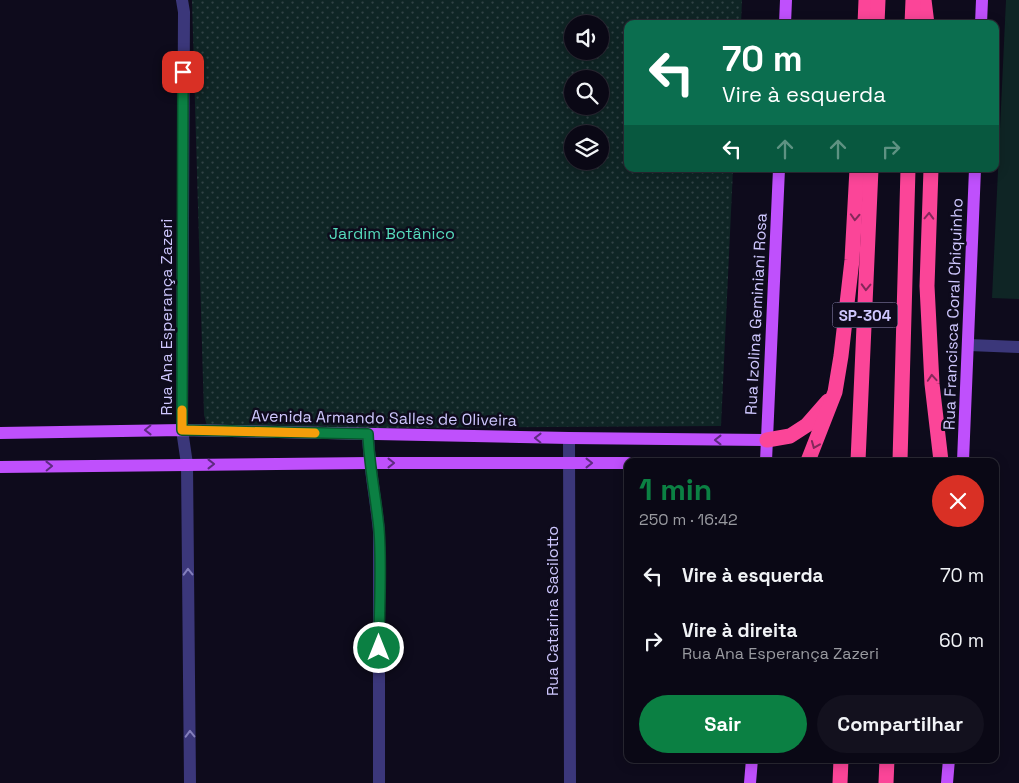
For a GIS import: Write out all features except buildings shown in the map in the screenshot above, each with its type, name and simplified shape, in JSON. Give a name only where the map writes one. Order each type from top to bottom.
[{"type":"highway","points":[[865,20],[866,0]]},
{"type":"highway","points":[[877,20],[878,0]]},
{"type":"highway","points":[[912,20],[913,0]]},
{"type":"highway","points":[[924,0],[926,20]]},
{"type":"highway","points":[[809,458],[835,392],[852,260],[857,172]]},
{"type":"highway","name":"SP-304","points":[[858,458],[871,172]]},
{"type":"highway","name":"SP-304","points":[[900,458],[908,172]]},
{"type":"highway","points":[[931,172],[927,286],[932,384],[941,458]]},
{"type":"highway","points":[[766,440],[790,436],[807,425],[835,392]]},
{"type":"highway","points":[[840,783],[841,763]]},
{"type":"highway","points":[[886,783],[887,763]]},
{"type":"main road","points":[[785,20],[786,0]]},
{"type":"main road","points":[[981,20],[982,0]]},
{"type":"main road","name":"Rua Izolina Geminiani Rosa","points":[[766,458],[779,172]]},
{"type":"main road","name":"Rua Francisca Coral Chiquinho","points":[[963,458],[976,172]]},
{"type":"main road","name":"Avenida Armando Salles de Oliveira","points":[[0,433],[182,430],[766,440]]},
{"type":"main road","points":[[0,467],[187,464],[624,463]]},
{"type":"main road","points":[[750,783],[752,763]]},
{"type":"main road","points":[[947,783],[948,763]]},
{"type":"street","name":"Rua Ana Esperança Zazeri","points":[[182,0],[184,12],[182,430],[187,464],[190,783]]},
{"type":"street","points":[[969,345],[1019,347]]},
{"type":"street","points":[[368,434],[369,463],[375,491],[379,532],[379,783]]},
{"type":"street","name":"Rua Catarina Sacilotto","points":[[569,438],[570,783]]},
{"type":"green space","name":"Jardim Botânico","points":[[192,0],[742,0],[741,20],[624,20],[624,172],[733,172],[721,426],[213,429],[207,426],[204,415]]},
{"type":"green space","points":[[1006,0],[1019,0],[1019,299],[992,298]]},
{"type":"slow traffic","points":[[182,410],[182,430],[315,433]]},
{"type":"route","points":[[183,72],[182,430],[368,434],[369,463],[375,491],[379,532],[379,648]]}]
